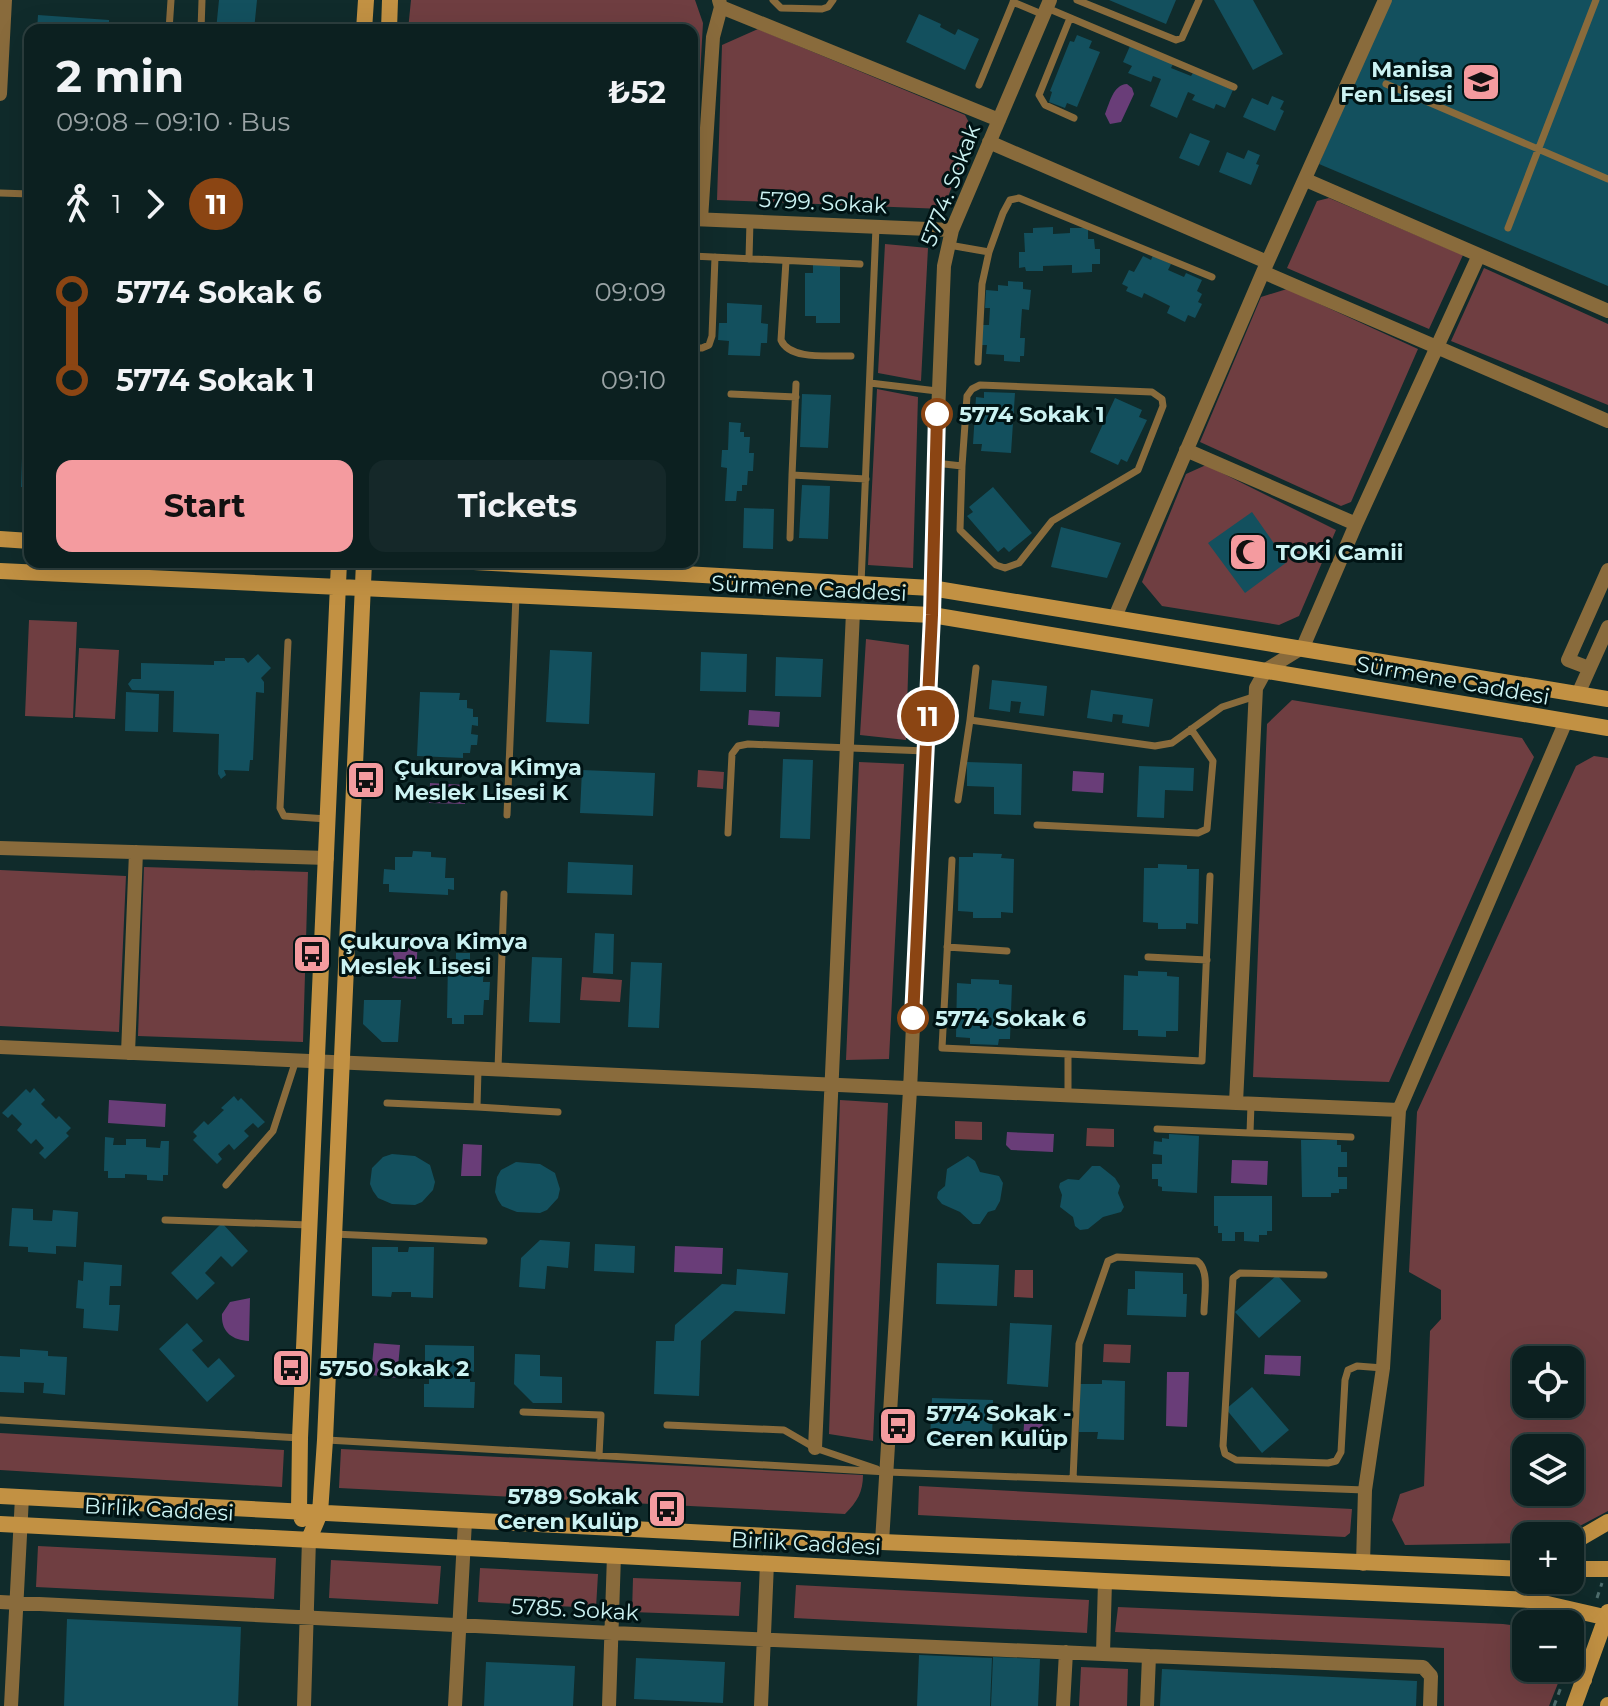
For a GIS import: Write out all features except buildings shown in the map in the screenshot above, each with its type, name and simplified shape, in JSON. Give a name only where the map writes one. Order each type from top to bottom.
[{"type":"street","points":[[0,94],[5,0]]},
{"type":"street","points":[[364,24],[366,0]]},
{"type":"street","points":[[389,24],[390,0]]},
{"type":"street","points":[[1115,617],[1265,267],[1385,0]]},
{"type":"street","points":[[698,198],[713,37],[720,3],[999,120]]},
{"type":"street","name":"5774. Sokak","points":[[882,1542],[910,1090],[932,615],[941,298],[950,237],[1047,8]]},
{"type":"street","points":[[989,142],[1436,347],[1608,421]]},
{"type":"street","points":[[1306,180],[1608,311]]},
{"type":"street","name":"5799. Sokak","points":[[698,219],[876,227],[950,237]]},
{"type":"street","points":[[1244,1104],[1256,688],[1266,670],[1303,647],[1479,255]]},
{"type":"street","points":[[1186,450],[1356,524]]},
{"type":"street","points":[[0,539],[24,541]]},
{"type":"street","points":[[304,1706],[309,1539],[299,1511],[300,1438],[339,568]]},
{"type":"street","points":[[309,1539],[320,1513],[325,1440],[364,568]]},
{"type":"street","name":"Sürmene Caddesi","points":[[650,568],[931,588],[1608,699]]},
{"type":"street","points":[[1589,668],[1568,660],[1608,570]]},
{"type":"street","name":"Sürmene Caddesi","points":[[0,571],[932,615],[1608,728]]},
{"type":"street","points":[[815,1448],[853,612]]},
{"type":"street","points":[[1578,694],[1608,627]]},
{"type":"street","points":[[1363,1564],[1365,1490],[1383,1368],[1399,1110],[1566,721]]},
{"type":"street","points":[[0,848],[327,858]]},
{"type":"street","points":[[128,1053],[136,852]]},
{"type":"street","points":[[0,1047],[831,1087],[1399,1110]]},
{"type":"street","name":"Birlik Caddesi","points":[[0,1496],[882,1542],[1512,1569]]},
{"type":"street","points":[[11,1706],[22,1497]]},
{"type":"street","points":[[455,1706],[465,1521]]},
{"type":"street","points":[[1584,1536],[1608,1522]]},
{"type":"street","name":"Birlik Caddesi","points":[[0,1524],[1530,1600],[1607,1616]]},
{"type":"street","points":[[609,1706],[614,1555]]},
{"type":"street","points":[[761,1706],[767,1563]]},
{"type":"street","points":[[1584,1569],[1608,1569]]},
{"type":"street","points":[[1103,1653],[1105,1581]]},
{"type":"street","points":[[1530,1600],[1540,1610]]},
{"type":"street","name":"5785. Sokak","points":[[0,1602],[612,1633],[1423,1667],[1431,1676],[1430,1706]]},
{"type":"street","points":[[1584,1680],[1607,1616]]},
{"type":"street","points":[[1063,1706],[1066,1652]]},
{"type":"street","points":[[1147,1706],[1149,1656]]},
{"type":"street","points":[[1574,1706],[1583,1682]]},
{"type":"lane","points":[[169,24],[171,0]]},
{"type":"lane","points":[[201,24],[202,0]]},
{"type":"lane","points":[[773,0],[781,8],[822,9],[833,0]]},
{"type":"lane","points":[[1077,0],[1176,40],[1182,38],[1199,0]]},
{"type":"lane","points":[[1508,228],[1596,0]]},
{"type":"lane","points":[[979,85],[1014,1],[1047,8],[1234,87]]},
{"type":"lane","points":[[1070,18],[1039,95],[1045,105],[1074,118]]},
{"type":"lane","points":[[1386,84],[1608,179]]},
{"type":"lane","points":[[0,193],[24,194]]},
{"type":"lane","points":[[978,362],[982,284],[989,252],[1010,200],[1019,198],[1212,277]]},
{"type":"lane","points":[[749,259],[750,221]]},
{"type":"lane","points":[[861,584],[876,227]]},
{"type":"lane","points":[[950,237],[989,252]]},
{"type":"lane","points":[[698,256],[860,264]]},
{"type":"lane","points":[[698,348],[709,345],[712,336],[715,257]]},
{"type":"lane","points":[[786,261],[781,340],[784,348],[793,353],[851,356]]},
{"type":"lane","points":[[870,383],[937,391]]},
{"type":"lane","points":[[790,538],[796,384]]},
{"type":"lane","points":[[980,385],[1152,392],[1162,399],[1163,406],[1138,470],[1052,521],[1019,563],[1011,567],[996,565],[960,530],[962,466],[967,396],[980,385]]},
{"type":"lane","points":[[731,394],[796,397]]},
{"type":"lane","points":[[935,463],[962,466]]},
{"type":"lane","points":[[792,475],[866,479]]},
{"type":"lane","points":[[507,815],[516,596]]},
{"type":"lane","points":[[288,642],[280,808],[284,816],[329,819]]},
{"type":"lane","points":[[958,800],[976,668]]},
{"type":"lane","points":[[970,720],[1155,746],[1172,743],[1222,707],[1256,696]]},
{"type":"lane","points":[[1037,825],[1198,833],[1207,829],[1213,761],[1191,729]]},
{"type":"lane","points":[[728,833],[732,754],[738,746],[926,751]]},
{"type":"lane","points":[[952,860],[942,1048],[1202,1061],[1210,876]]},
{"type":"lane","points":[[498,1071],[504,894]]},
{"type":"lane","points":[[947,947],[1007,951]]},
{"type":"lane","points":[[1148,957],[1207,960]]},
{"type":"lane","points":[[1068,1054],[1068,1097]]},
{"type":"lane","points":[[226,1185],[273,1131],[296,1060]]},
{"type":"lane","points":[[477,1107],[478,1070]]},
{"type":"lane","points":[[387,1103],[558,1112]]},
{"type":"lane","points":[[1244,1104],[1250,1133]]},
{"type":"lane","points":[[1157,1129],[1351,1137]]},
{"type":"lane","points":[[165,1220],[311,1225]]},
{"type":"lane","points":[[334,1234],[484,1241]]},
{"type":"lane","points":[[1073,1479],[1079,1344],[1108,1261],[1117,1257],[1197,1261],[1205,1271],[1204,1312]]},
{"type":"lane","points":[[1324,1275],[1240,1273],[1233,1278],[1225,1454],[1236,1460],[1336,1461],[1341,1452],[1348,1370],[1357,1366],[1383,1368]]},
{"type":"lane","points":[[523,1412],[601,1415],[599,1456]]},
{"type":"lane","points":[[0,1420],[300,1438]]},
{"type":"lane","points":[[667,1425],[784,1430],[815,1448],[887,1472]]},
{"type":"lane","points":[[325,1440],[887,1472],[1365,1490]]},
{"type":"path","points":[[1554,1706],[1563,1682]]},
{"type":"shaded area","points":[[411,0],[695,0],[703,23],[698,112],[698,24],[409,24]]},
{"type":"shaded area","points":[[758,29],[965,115],[974,132],[943,209],[717,200],[722,45]]},
{"type":"shaded area","points":[[1127,84],[1134,94],[1121,122],[1110,124],[1105,114],[1110,99],[1118,87]]},
{"type":"shaded area","points":[[1329,198],[1463,255],[1429,329],[1287,268],[1317,201]]},
{"type":"shaded area","points":[[885,244],[928,248],[921,381],[878,373]]},
{"type":"shaded area","points":[[1484,268],[1608,324],[1608,405],[1451,341]]},
{"type":"shaded area","points":[[1287,289],[1418,349],[1351,502],[1341,506],[1200,442],[1261,297]]},
{"type":"shaded area","points":[[877,389],[918,397],[913,568],[868,565]]},
{"type":"shaded area","points":[[1206,465],[1336,530],[1299,616],[1279,625],[1162,606],[1142,582],[1186,474]]},
{"type":"shaded area","points":[[29,620],[77,622],[73,718],[25,716]]},
{"type":"shaded area","points":[[866,639],[909,645],[906,740],[860,735]]},
{"type":"shaded area","points":[[79,648],[119,650],[115,719],[75,717]]},
{"type":"shaded area","points":[[1292,700],[1522,738],[1534,757],[1389,1082],[1253,1077],[1267,724]]},
{"type":"shaded area","points":[[749,710],[780,712],[779,727],[748,725]]},
{"type":"shaded area","points":[[1594,756],[1608,758],[1608,1511],[1584,1524],[1512,1522],[1512,1543],[1405,1545],[1392,1520],[1400,1494],[1424,1486],[1430,1331],[1441,1319],[1441,1290],[1409,1272],[1417,1112],[1576,766]]},
{"type":"shaded area","points":[[859,762],[904,764],[889,1059],[846,1060]]},
{"type":"shaded area","points":[[698,770],[724,772],[723,789],[697,787]]},
{"type":"shaded area","points":[[1073,771],[1104,773],[1103,793],[1072,791]]},
{"type":"shaded area","points":[[430,783],[466,785],[465,804],[429,803]]},
{"type":"shaded area","points":[[144,867],[308,872],[303,1042],[138,1036]]},
{"type":"shaded area","points":[[0,870],[126,876],[119,1032],[0,1026]]},
{"type":"shaded area","points":[[394,934],[418,935],[416,979],[392,978]]},
{"type":"shaded area","points":[[582,977],[622,980],[620,1002],[580,1000]]},
{"type":"shaded area","points":[[109,1100],[166,1104],[165,1127],[108,1123]]},
{"type":"shaded area","points":[[840,1100],[888,1103],[873,1441],[829,1434]]},
{"type":"shaded area","points":[[955,1121],[982,1122],[982,1140],[955,1139]]},
{"type":"shaded area","points":[[1087,1128],[1114,1129],[1114,1147],[1086,1146]]},
{"type":"shaded area","points":[[1007,1132],[1054,1134],[1053,1152],[1011,1150],[1006,1145]]},
{"type":"shaded area","points":[[463,1144],[482,1145],[481,1176],[461,1176]]},
{"type":"shaded area","points":[[1232,1160],[1268,1161],[1267,1185],[1231,1183]]},
{"type":"shaded area","points":[[675,1246],[723,1248],[722,1274],[674,1272]]},
{"type":"shaded area","points":[[1015,1270],[1033,1270],[1033,1298],[1014,1297]]},
{"type":"shaded area","points":[[250,1298],[249,1341],[237,1339],[223,1326],[222,1314],[230,1302]]},
{"type":"shaded area","points":[[374,1343],[400,1345],[397,1378],[371,1375]]},
{"type":"shaded area","points":[[1104,1344],[1131,1345],[1130,1363],[1103,1362]]},
{"type":"shaded area","points":[[1265,1355],[1301,1356],[1300,1376],[1264,1374]]},
{"type":"shaded area","points":[[1167,1372],[1189,1372],[1187,1427],[1166,1426]]},
{"type":"shaded area","points":[[1025,1408],[1043,1409],[1042,1442],[1023,1441]]},
{"type":"shaded area","points":[[0,1433],[284,1450],[282,1487],[0,1470]]},
{"type":"shaded area","points":[[341,1449],[863,1475],[863,1481],[858,1496],[845,1514],[339,1488]]},
{"type":"shaded area","points":[[919,1486],[1352,1509],[1350,1533],[1345,1537],[918,1515]]},
{"type":"shaded area","points":[[38,1546],[276,1558],[274,1599],[36,1587]]},
{"type":"shaded area","points":[[331,1560],[441,1566],[438,1604],[329,1598]]},
{"type":"shaded area","points":[[480,1568],[598,1574],[596,1608],[478,1602]]},
{"type":"shaded area","points":[[633,1578],[741,1582],[739,1616],[632,1612]]},
{"type":"shaded area","points":[[796,1585],[1089,1600],[1087,1633],[794,1618]]},
{"type":"shaded area","points":[[1118,1607],[1503,1624],[1512,1625],[1512,1682],[1558,1682],[1549,1706],[1444,1706],[1444,1648],[1115,1632]]},
{"type":"shaded area","points":[[1081,1667],[1128,1669],[1127,1706],[1079,1706]]},
{"type":"bus line","name":"11","points":[[913,1018],[932,615],[937,414]]},
{"type":"place","name":"Manisa Fen Lisesi","points":[[1481,82]]},
{"type":"place","name":"5774 Sokak 1","points":[[937,414]]},
{"type":"place","name":"TOKİ Camii","points":[[1248,552]]},
{"type":"place","name":"Çukurova Kimya Meslek Lisesi K","points":[[366,780]]},
{"type":"place","name":"Çukurova Kimya Meslek Lisesi","points":[[312,954]]},
{"type":"place","name":"5774 Sokak 6","points":[[913,1018]]},
{"type":"place","name":"5750 Sokak 2","points":[[291,1368]]},
{"type":"place","name":"5774 Sokak - Ceren Kulüp","points":[[898,1426]]},
{"type":"place","name":"5789 Sokak Ceren Kulüp","points":[[667,1509]]}]
